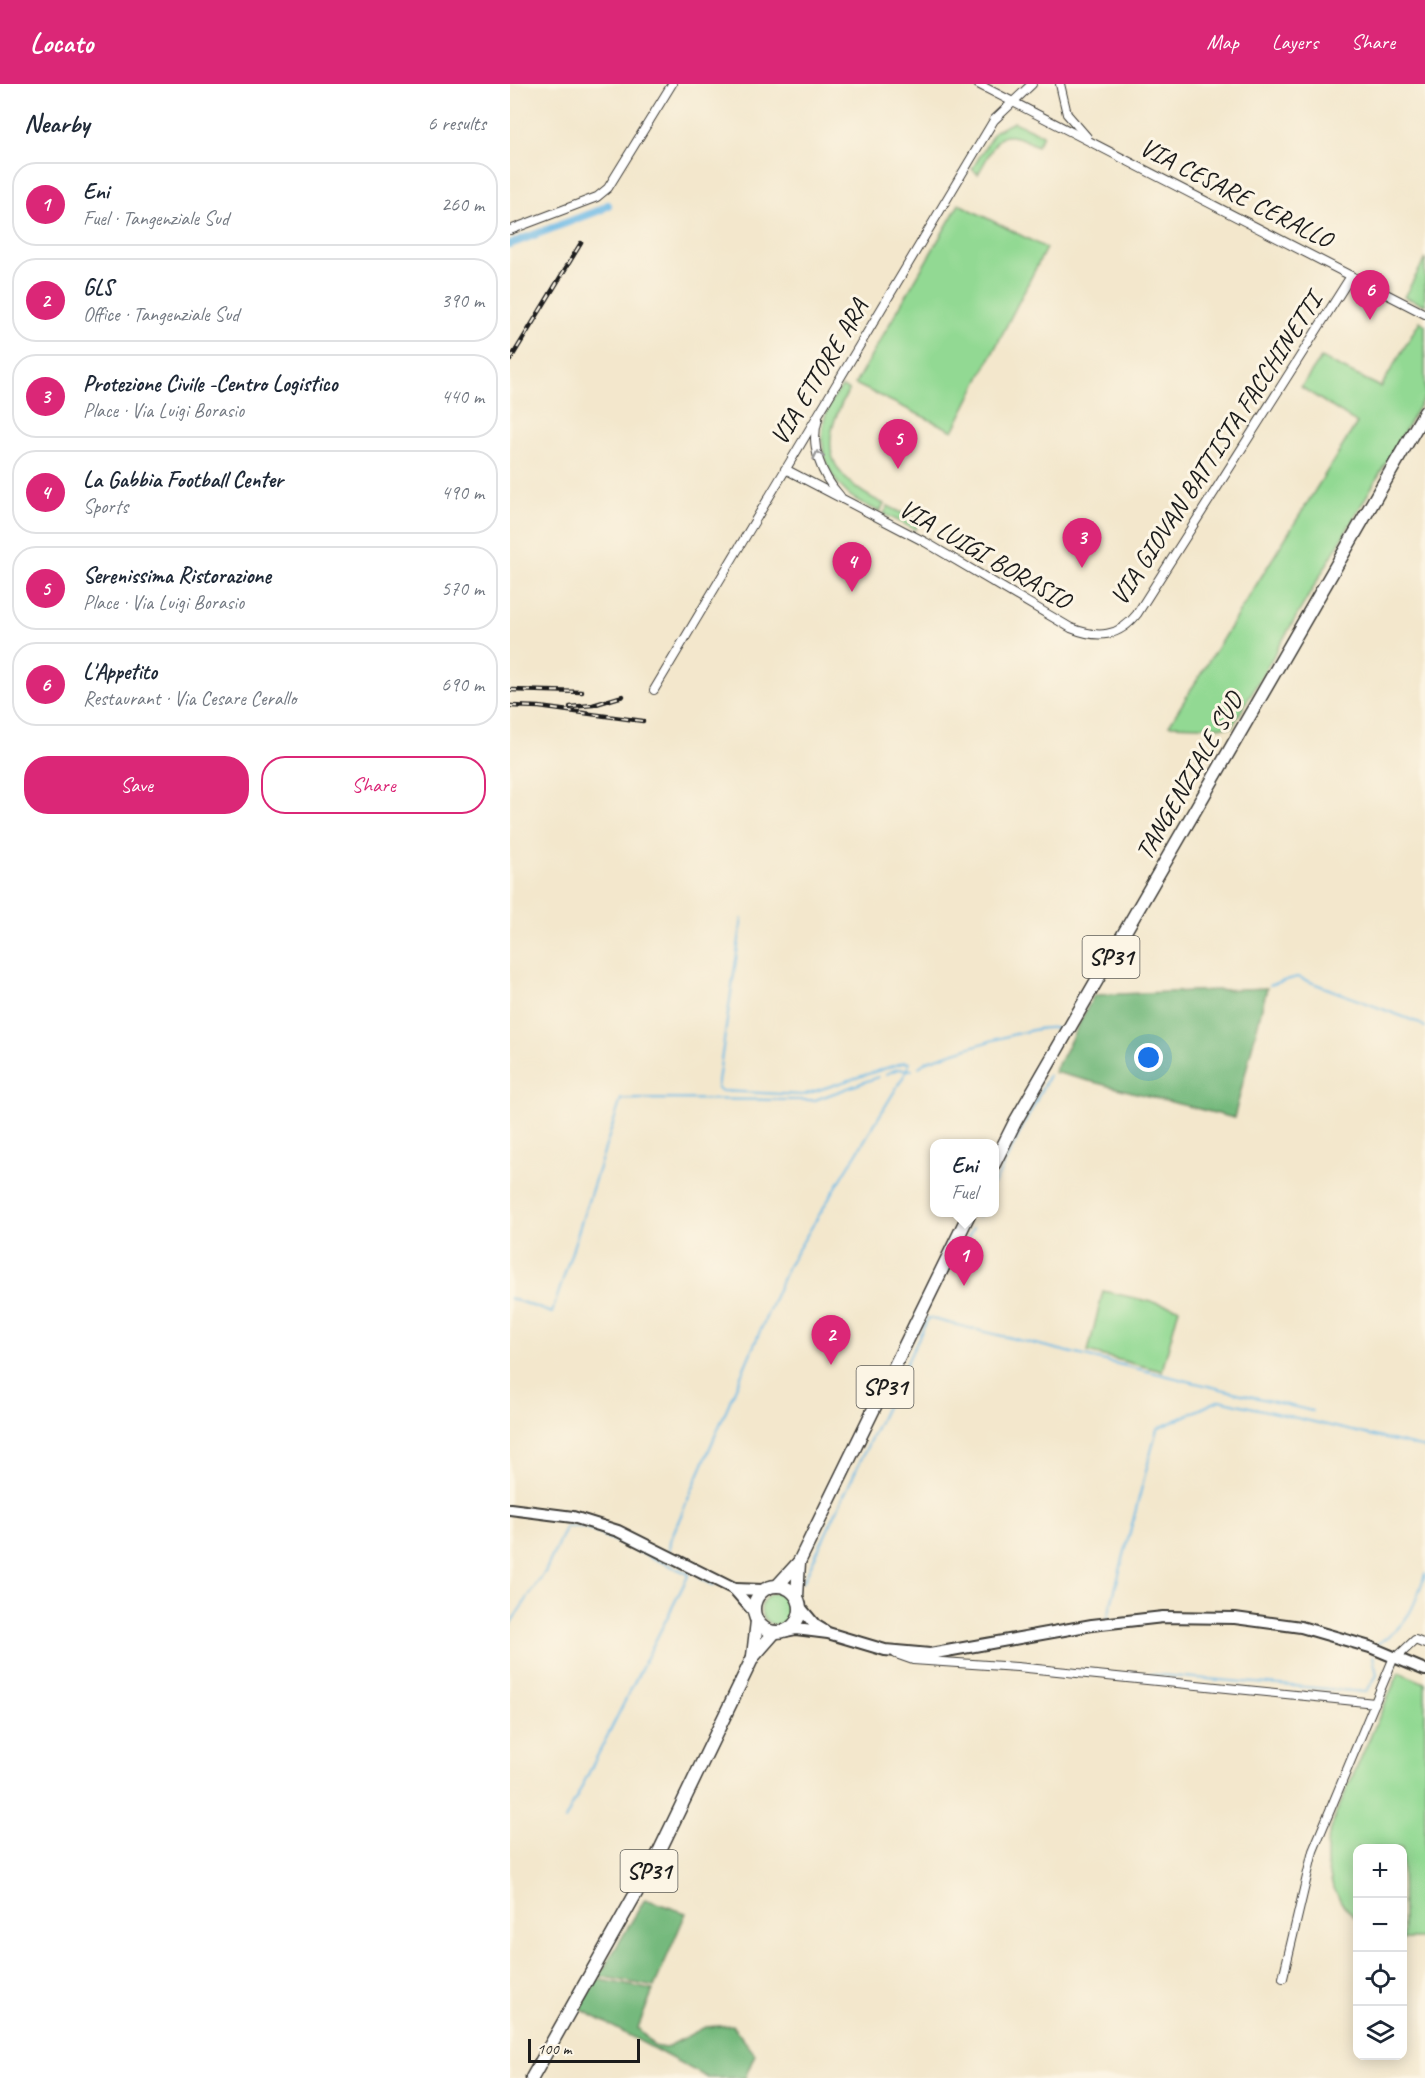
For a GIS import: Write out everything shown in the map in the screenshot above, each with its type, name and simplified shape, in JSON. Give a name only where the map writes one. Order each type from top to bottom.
[{"type":"main road","name":"TANGENZIALE SUD","points":[[999,1154],[1015,1122],[1425,412]]},
{"type":"main road","name":"SP31","points":[[777,1586],[799,1562],[968,1217]]},
{"type":"main road","name":"SP31","points":[[532,2078],[658,1854],[753,1657],[780,1631],[798,1619],[799,1562]]},
{"type":"main road","points":[[764,1590],[777,1586],[788,1589],[799,1602]]},
{"type":"main road","name":"SP31","points":[[753,1657],[756,1600],[764,1590]]},
{"type":"main road","points":[[756,1616],[765,1628],[780,1631]]},
{"type":"street","points":[[510,230],[597,197],[608,188],[672,84]]},
{"type":"street","name":"VIA CESARE CERALLO","points":[[978,84],[1425,314]]},
{"type":"street","name":"VIA CESARE CERALLO","points":[[1060,84],[1067,114],[1092,142]]},
{"type":"street","name":"VIA ETTORE ARA","points":[[654,690],[823,403],[994,120],[1028,85]]},
{"type":"street","name":"VIA GIOVAN BATTISTA FACCHINETTI","points":[[1107,635],[1129,624],[1137,614],[1351,276]]},
{"type":"street","name":"VIA LUIGI BORASIO","points":[[823,403],[815,427],[817,456],[829,484],[844,500]]},
{"type":"street","name":"VIA LUIGI BORASIO","points":[[785,469],[925,542],[1071,628],[1096,636],[1107,635]]},
{"type":"street","points":[[510,1509],[553,1513],[589,1520],[618,1531],[734,1589],[756,1616]]},
{"type":"street","points":[[734,1589],[764,1590]]},
{"type":"street","points":[[799,1602],[815,1625],[828,1633]]},
{"type":"street","points":[[885,1650],[930,1654],[1092,1625],[1163,1617],[1235,1618],[1301,1627],[1395,1657],[1425,1670]]},
{"type":"street","points":[[780,1631],[802,1629],[828,1633],[913,1660],[1017,1667],[1375,1703]]},
{"type":"street","points":[[1283,1978],[1314,1851],[1375,1703],[1395,1657],[1415,1640],[1425,1644]]},
{"type":"green space","points":[[1014,122],[1043,135],[1037,146],[1024,139],[1006,136],[995,144],[978,174],[972,169],[995,131]]},
{"type":"green space","points":[[959,204],[1046,248],[953,431],[855,384]]},
{"type":"green space","points":[[1425,259],[1425,305],[1404,297]]},
{"type":"green space","points":[[1420,321],[1425,325],[1425,396],[1232,727],[1169,725],[1357,423],[1301,387],[1321,358],[1381,387]]},
{"type":"green space","points":[[842,387],[849,390],[833,427],[831,443],[833,458],[839,471],[850,483],[884,504],[880,512],[847,493],[829,469],[824,455],[823,426],[833,399]]},
{"type":"green space","points":[[888,506],[918,521],[916,530],[884,514]]},
{"type":"green space","points":[[1267,988],[1234,1118],[1054,1072],[1094,995]]},
{"type":"green space","points":[[1103,1291],[1179,1308],[1162,1371],[1088,1352]]},
{"type":"green space","points":[[777,1593],[788,1598],[793,1609],[788,1620],[777,1625],[766,1620],[761,1609],[766,1598]]},
{"type":"green space","points":[[1399,1672],[1425,1683],[1425,1939],[1407,1939],[1407,1844],[1353,1844],[1353,1916],[1341,1902],[1332,1884],[1327,1863],[1327,1843],[1335,1816]]},
{"type":"green space","points":[[645,1899],[686,1913],[654,1987],[599,1976]]},
{"type":"green space","points":[[597,1979],[653,1990],[638,2028],[654,2046],[665,2048],[705,2027],[732,2025],[755,2054],[745,2078],[708,2078],[580,2009]]},
{"type":"waterway","points":[[510,244],[608,205]]},
{"type":"waterway","points":[[669,1551],[670,1541],[788,1266],[908,1069],[909,1063],[905,1062],[803,1095],[722,1091],[717,1088],[742,919]]},
{"type":"waterway","points":[[1270,985],[1297,977],[1425,1027]]},
{"type":"waterway","points":[[919,1067],[927,1061],[995,1040],[1034,1030],[1057,1029]]},
{"type":"waterway","points":[[886,1074],[898,1069],[912,1070]]},
{"type":"waterway","points":[[999,1174],[1049,1075]]},
{"type":"waterway","points":[[510,1298],[552,1313],[621,1099],[815,1100],[878,1077]]},
{"type":"waterway","points":[[963,1247],[973,1228]]},
{"type":"waterway","points":[[803,1582],[928,1318],[1312,1411]]},
{"type":"waterway","points":[[1107,1620],[1157,1429],[1220,1400],[1425,1448]]},
{"type":"waterway","points":[[510,1624],[545,1572],[566,1526],[584,1527],[689,1574]]},
{"type":"waterway","points":[[565,1820],[689,1574]]},
{"type":"waterway","points":[[1377,1644],[1403,1623],[1418,1596],[1425,1574]]},
{"type":"waterway","points":[[700,1578],[714,1585]]},
{"type":"waterway","points":[[1147,1674],[1366,1692],[1377,1675],[1373,1656]]},
{"type":"railway","points":[[510,360],[581,243]]},
{"type":"railway","points":[[510,690],[582,692]]},
{"type":"railway","points":[[570,707],[593,705],[623,696]]},
{"type":"railway","points":[[510,706],[539,707],[643,721]]},
{"type":"place","name":"L'Appetito","points":[[1370,320]]},
{"type":"place","name":"Serenissima Ristorazione","points":[[898,469]]},
{"type":"place","name":"Protezione Civile -Centro Logistico","points":[[1082,568]]},
{"type":"place","name":"La Gabbia Football Center","points":[[852,592]]},
{"type":"place","name":"Eni","points":[[964,1286]]},
{"type":"place","name":"GLS","points":[[831,1365]]}]
